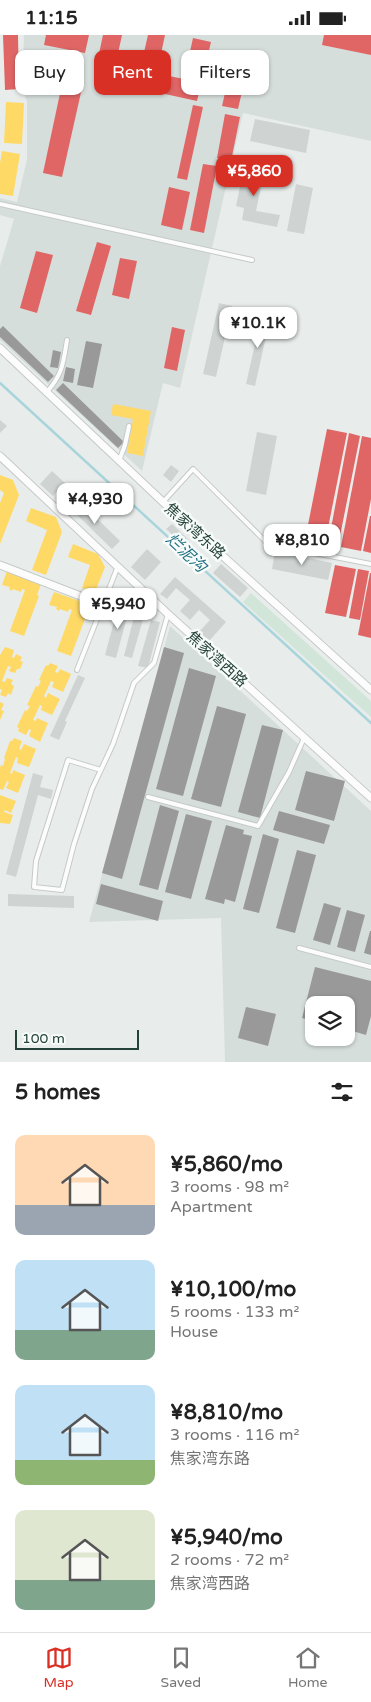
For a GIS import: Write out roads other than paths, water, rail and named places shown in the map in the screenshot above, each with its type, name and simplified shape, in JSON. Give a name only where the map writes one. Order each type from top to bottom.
[{"type":"street","name":"焦家湾东路","points":[[0,347],[163,502],[371,690]]},
{"type":"street","name":"焦家湾西路","points":[[0,456],[168,614],[371,798]]},
{"type":"street","points":[[0,565],[96,602]]},
{"type":"lane","points":[[0,204],[252,260]]},
{"type":"lane","points":[[47,392],[58,379],[67,340]]},
{"type":"lane","points":[[119,461],[129,426]]},
{"type":"lane","points":[[163,502],[193,469],[268,544],[371,564]]},
{"type":"lane","points":[[77,670],[118,566]]},
{"type":"lane","points":[[101,770],[68,760],[36,861],[34,887],[62,890],[86,807],[114,744],[134,683],[154,663],[168,614]]},
{"type":"lane","points":[[148,797],[258,826],[289,772],[304,738]]},
{"type":"lane","points":[[299,948],[371,967]]},
{"type":"waterway","name":"烂泥沟","points":[[0,383],[371,723]]}]
